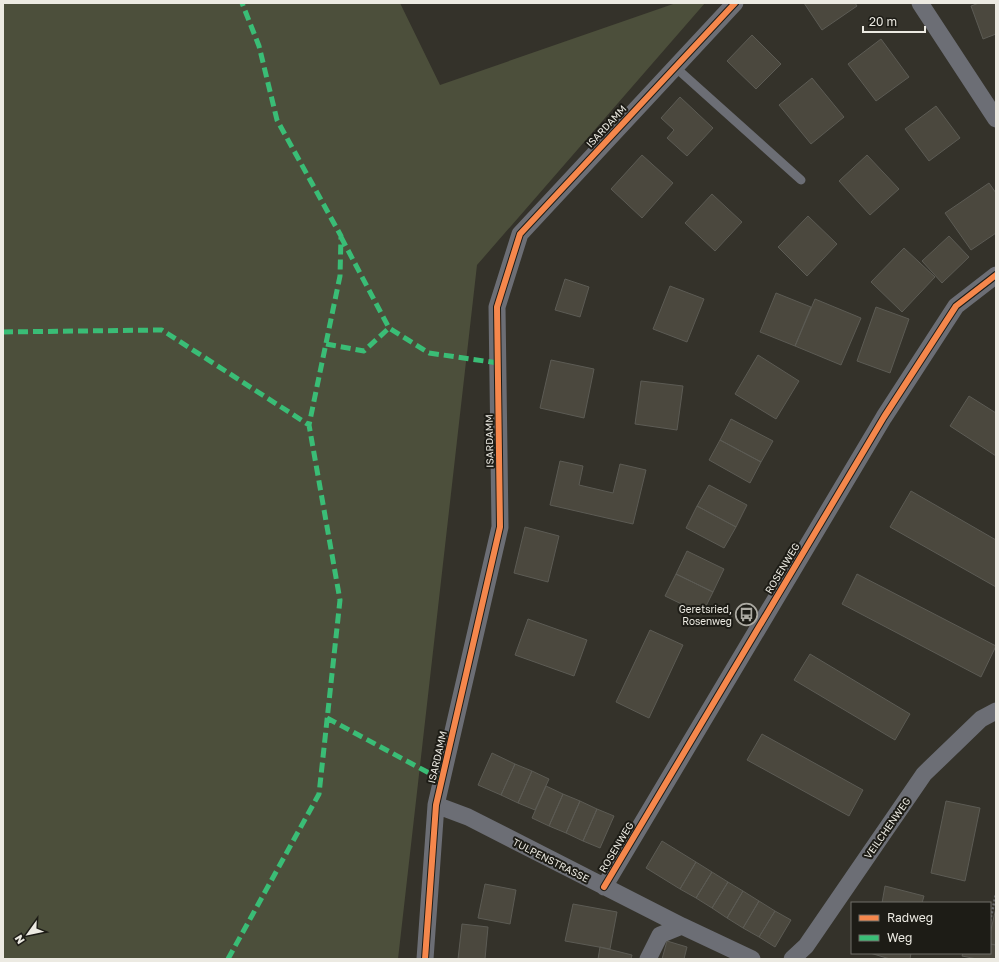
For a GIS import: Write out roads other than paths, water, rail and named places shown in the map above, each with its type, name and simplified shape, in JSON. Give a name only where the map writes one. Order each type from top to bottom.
[{"type":"street","name":"ISARDAMM","points":[[425,959],[436,805],[500,527],[497,307],[520,234],[735,3]]},
{"type":"street","points":[[920,3],[996,119]]},
{"type":"street","name":"ROSENWEG","points":[[604,887],[884,417],[956,306],[996,275]]},
{"type":"street","name":"VEILCHENWEG","points":[[792,959],[806,946],[924,774],[981,719],[996,711]]},
{"type":"street","name":"TULPENSTRASSE","points":[[436,805],[468,817],[604,887],[752,959]]},
{"type":"street","points":[[648,959],[660,935],[682,926]]},
{"type":"lane","points":[[675,67],[801,180]]},
{"type":"place","name":"Geretsried, Rosenweg","points":[[747,615]]}]
